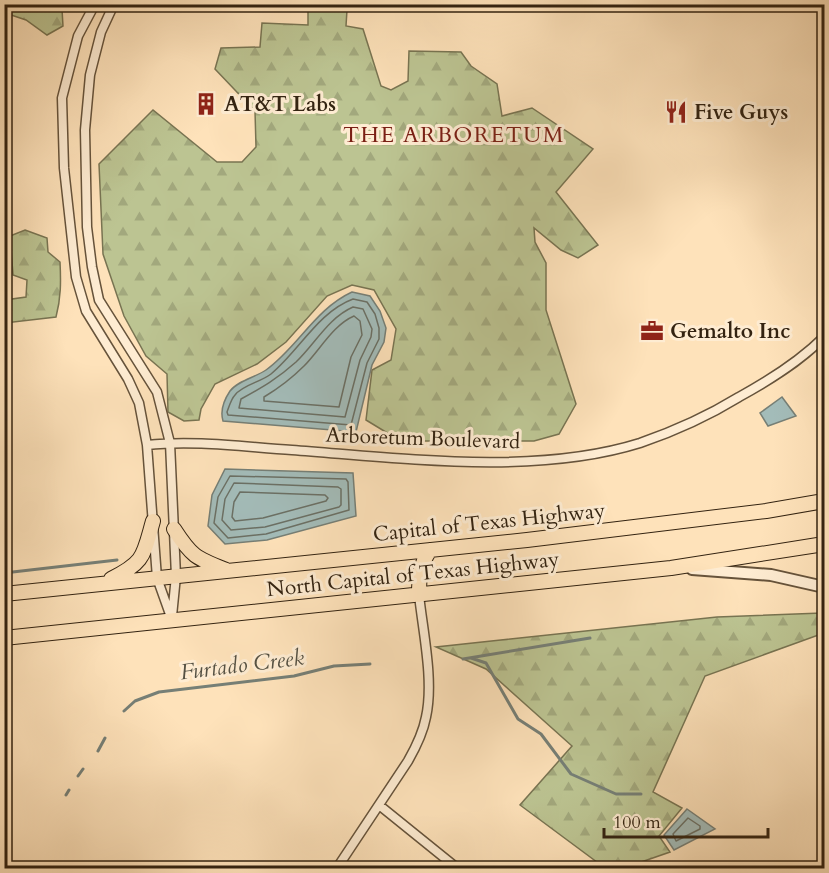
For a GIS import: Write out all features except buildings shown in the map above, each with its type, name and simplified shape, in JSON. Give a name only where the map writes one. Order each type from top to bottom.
[{"type":"highway","name":"Capital of Texas Highway","points":[[157,578],[430,550],[766,511],[825,501]]},
{"type":"highway","points":[[102,584],[132,569],[138,562],[153,522]]},
{"type":"highway","points":[[174,530],[187,550],[196,558],[228,571]]},
{"type":"highway","name":"North Capital of Texas Highway","points":[[4,638],[671,568],[825,544]]},
{"type":"highway","points":[[419,595],[418,574],[430,550]]},
{"type":"highway","points":[[4,594],[157,578]]},
{"type":"street","points":[[95,4],[78,36],[62,98],[64,168],[75,267],[86,310],[128,379],[139,403],[147,445],[157,578],[172,620]]},
{"type":"street","points":[[114,4],[101,32],[90,75],[85,130],[87,227],[99,300],[157,392],[167,425],[170,443],[176,576],[172,620]]},
{"type":"street","name":"Arboretum Boulevard","points":[[147,445],[170,443],[493,462],[586,454],[638,443],[689,424],[745,394],[795,363],[825,337]]},
{"type":"street","points":[[671,568],[771,575],[825,586]]},
{"type":"street","points":[[337,868],[418,742],[426,717],[428,686],[419,595]]},
{"type":"street","points":[[379,805],[457,868]]},
{"type":"green space","points":[[4,5],[67,5],[62,9],[63,26],[47,35],[26,20],[5,13]]},
{"type":"green space","points":[[308,5],[329,5],[330,10],[347,10],[346,26],[363,29],[381,86],[391,90],[408,81],[409,51],[461,52],[471,66],[497,84],[502,116],[532,108],[593,149],[556,192],[598,245],[578,258],[561,250],[534,228],[535,242],[546,263],[546,310],[576,404],[559,434],[534,441],[416,441],[389,434],[366,420],[372,370],[391,360],[396,329],[374,290],[352,285],[327,296],[286,342],[257,364],[215,384],[201,409],[199,420],[184,421],[168,412],[167,374],[146,356],[124,316],[103,254],[99,164],[153,110],[217,162],[242,162],[256,147],[255,111],[215,69],[221,48],[260,47],[262,23],[308,25]]},
{"type":"green space","points":[[25,230],[47,238],[48,252],[60,262],[58,310],[56,317],[5,323],[5,300],[26,297],[27,280],[13,275],[10,236]]},
{"type":"green space","points":[[822,613],[824,633],[705,676],[653,792],[682,808],[659,836],[670,852],[624,868],[605,868],[520,805],[572,746],[486,669],[436,647],[717,617]]},
{"type":"water","points":[[352,292],[370,296],[380,311],[386,328],[384,342],[372,365],[356,432],[223,421],[223,406],[233,388],[266,370],[327,308]]},
{"type":"water","points":[[782,397],[796,416],[768,426],[760,413]]},
{"type":"water","points":[[225,469],[353,473],[356,516],[267,540],[225,544],[208,526],[212,495]]},
{"type":"water","points":[[687,809],[715,829],[674,850],[664,835]]},
{"type":"waterway","points":[[4,573],[117,560]]},
{"type":"waterway","name":"Furtado Creek","points":[[463,659],[590,638]]},
{"type":"waterway","points":[[471,658],[486,663],[518,719],[541,734],[571,774],[616,794],[641,794]]},
{"type":"waterway","name":"Furtado Creek","points":[[124,711],[135,701],[159,692],[294,676],[334,666],[370,664]]},
{"type":"waterway","name":"Furtado Creek","points":[[98,751],[105,738]]},
{"type":"waterway","name":"Furtado Creek","points":[[78,776],[83,769]]},
{"type":"waterway","name":"Furtado Creek","points":[[66,795],[69,790]]},
{"type":"place","name":"AT&T Labs","points":[[206,104]]},
{"type":"place","name":"Five Guys","points":[[676,112]]},
{"type":"place","name":"Gemalto Inc","points":[[652,331]]},
{"type":"district","name":"THE ARBORETUM","points":[[454,134]]}]
